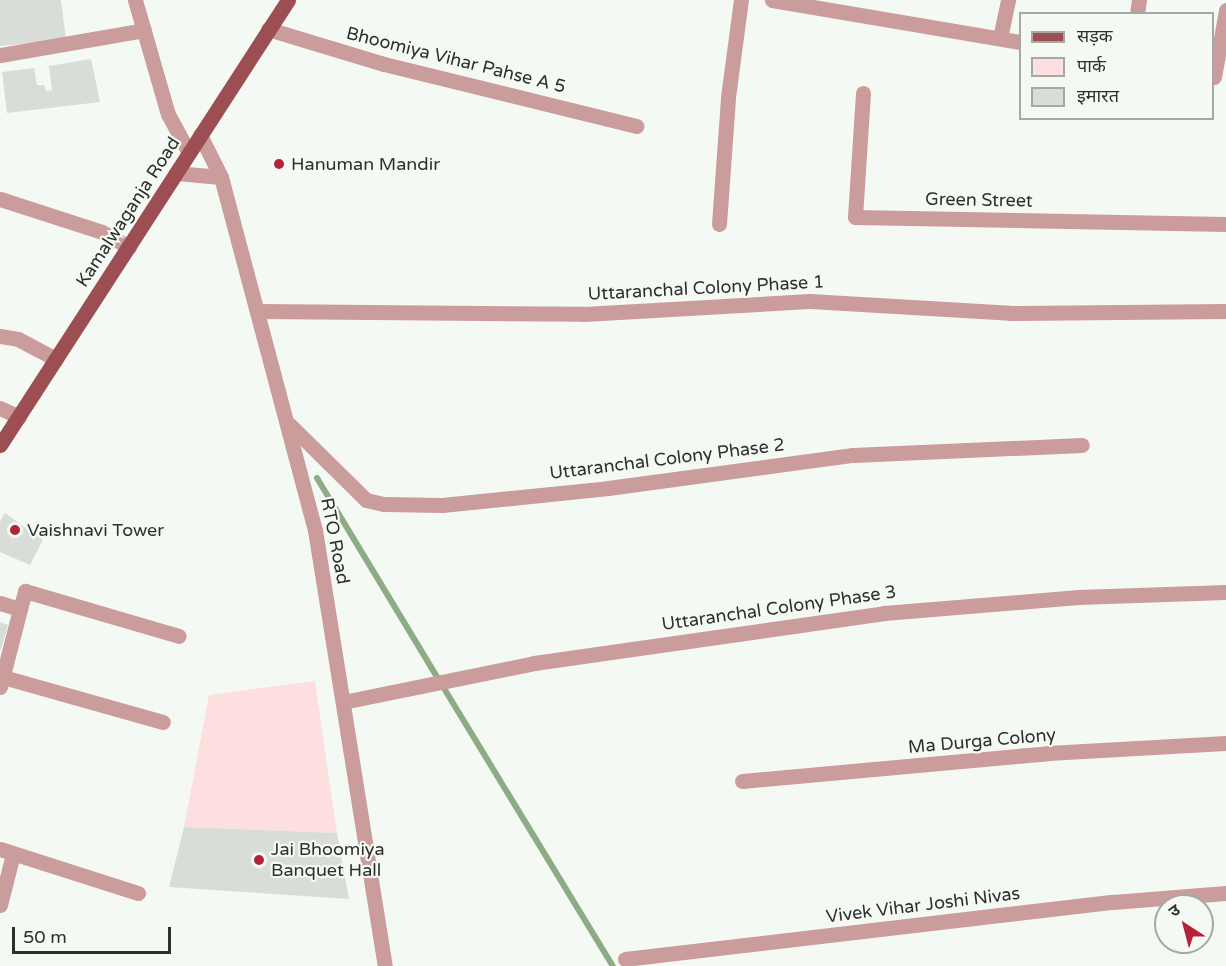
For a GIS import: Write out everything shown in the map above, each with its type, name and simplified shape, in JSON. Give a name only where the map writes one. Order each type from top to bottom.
[{"type":"main road","name":"Kamalwaganja Road","points":[[0,445],[288,0]]},
{"type":"street","points":[[135,0],[171,124],[189,153]]},
{"type":"street","points":[[719,224],[728,97],[741,0]]},
{"type":"street","points":[[772,0],[858,7],[1019,42]]},
{"type":"street","points":[[1000,38],[1008,0]]},
{"type":"street","points":[[1218,77],[1226,10]]},
{"type":"street","name":"Bhoomiya Vihar Pahse A 5","points":[[268,29],[384,64],[636,126]]},
{"type":"street","points":[[0,55],[144,30]]},
{"type":"street","name":"Green Street","points":[[863,93],[855,217],[1226,224]]},
{"type":"street","name":"RTO Road","points":[[200,135],[221,177],[259,310],[315,530],[385,966]]},
{"type":"street","points":[[176,173],[221,177]]},
{"type":"street","points":[[0,199],[102,232],[129,247]]},
{"type":"street","name":"Uttaranchal Colony Phase 1","points":[[259,310],[584,314],[810,301],[1010,313],[1226,311]]},
{"type":"street","points":[[0,336],[18,339],[56,359]]},
{"type":"street","points":[[0,408],[19,417]]},
{"type":"street","name":"Uttaranchal Colony Phase 2","points":[[288,423],[366,500],[384,504],[442,505],[608,488],[853,455],[1082,446]]},
{"type":"street","points":[[163,722],[2,682],[25,591],[179,636]]},
{"type":"street","name":"Uttaranchal Colony Phase 3","points":[[343,702],[534,663],[884,613],[1078,597],[1226,591]]},
{"type":"street","points":[[0,603],[20,609]]},
{"type":"street","name":"Ma Durga Colony","points":[[742,781],[1048,753],[1226,743]]},
{"type":"street","points":[[0,905],[7,851],[138,893]]},
{"type":"street","name":"Vivek Vihar Joshi Nivas","points":[[625,959],[1113,902],[1226,893]]},
{"type":"green space","points":[[315,681],[337,833],[184,827],[209,695]]},
{"type":"building","points":[[0,0],[61,0],[66,40],[0,46]]},
{"type":"building","points":[[91,59],[100,102],[7,113],[2,72],[34,68],[37,85],[44,85],[46,91],[52,90],[49,66]]},
{"type":"building","name":"Vaishnavi Tower","points":[[5,513],[43,540],[30,565],[0,552],[0,521]]},
{"type":"building","points":[[0,622],[8,625],[1,650],[0,650]]},
{"type":"building","name":"Jai Bhoomiya Banquet Hall","points":[[184,827],[337,833],[349,899],[169,887]]},
{"type":"waterway","points":[[317,478],[437,677]]},
{"type":"waterway","points":[[445,690],[613,966]]},
{"type":"place","name":"Hanuman Mandir","points":[[279,164]]},
{"type":"place","name":"Vaishnavi Tower","points":[[15,530]]},
{"type":"place","name":"Jai Bhoomiya Banquet Hall","points":[[259,860]]}]
